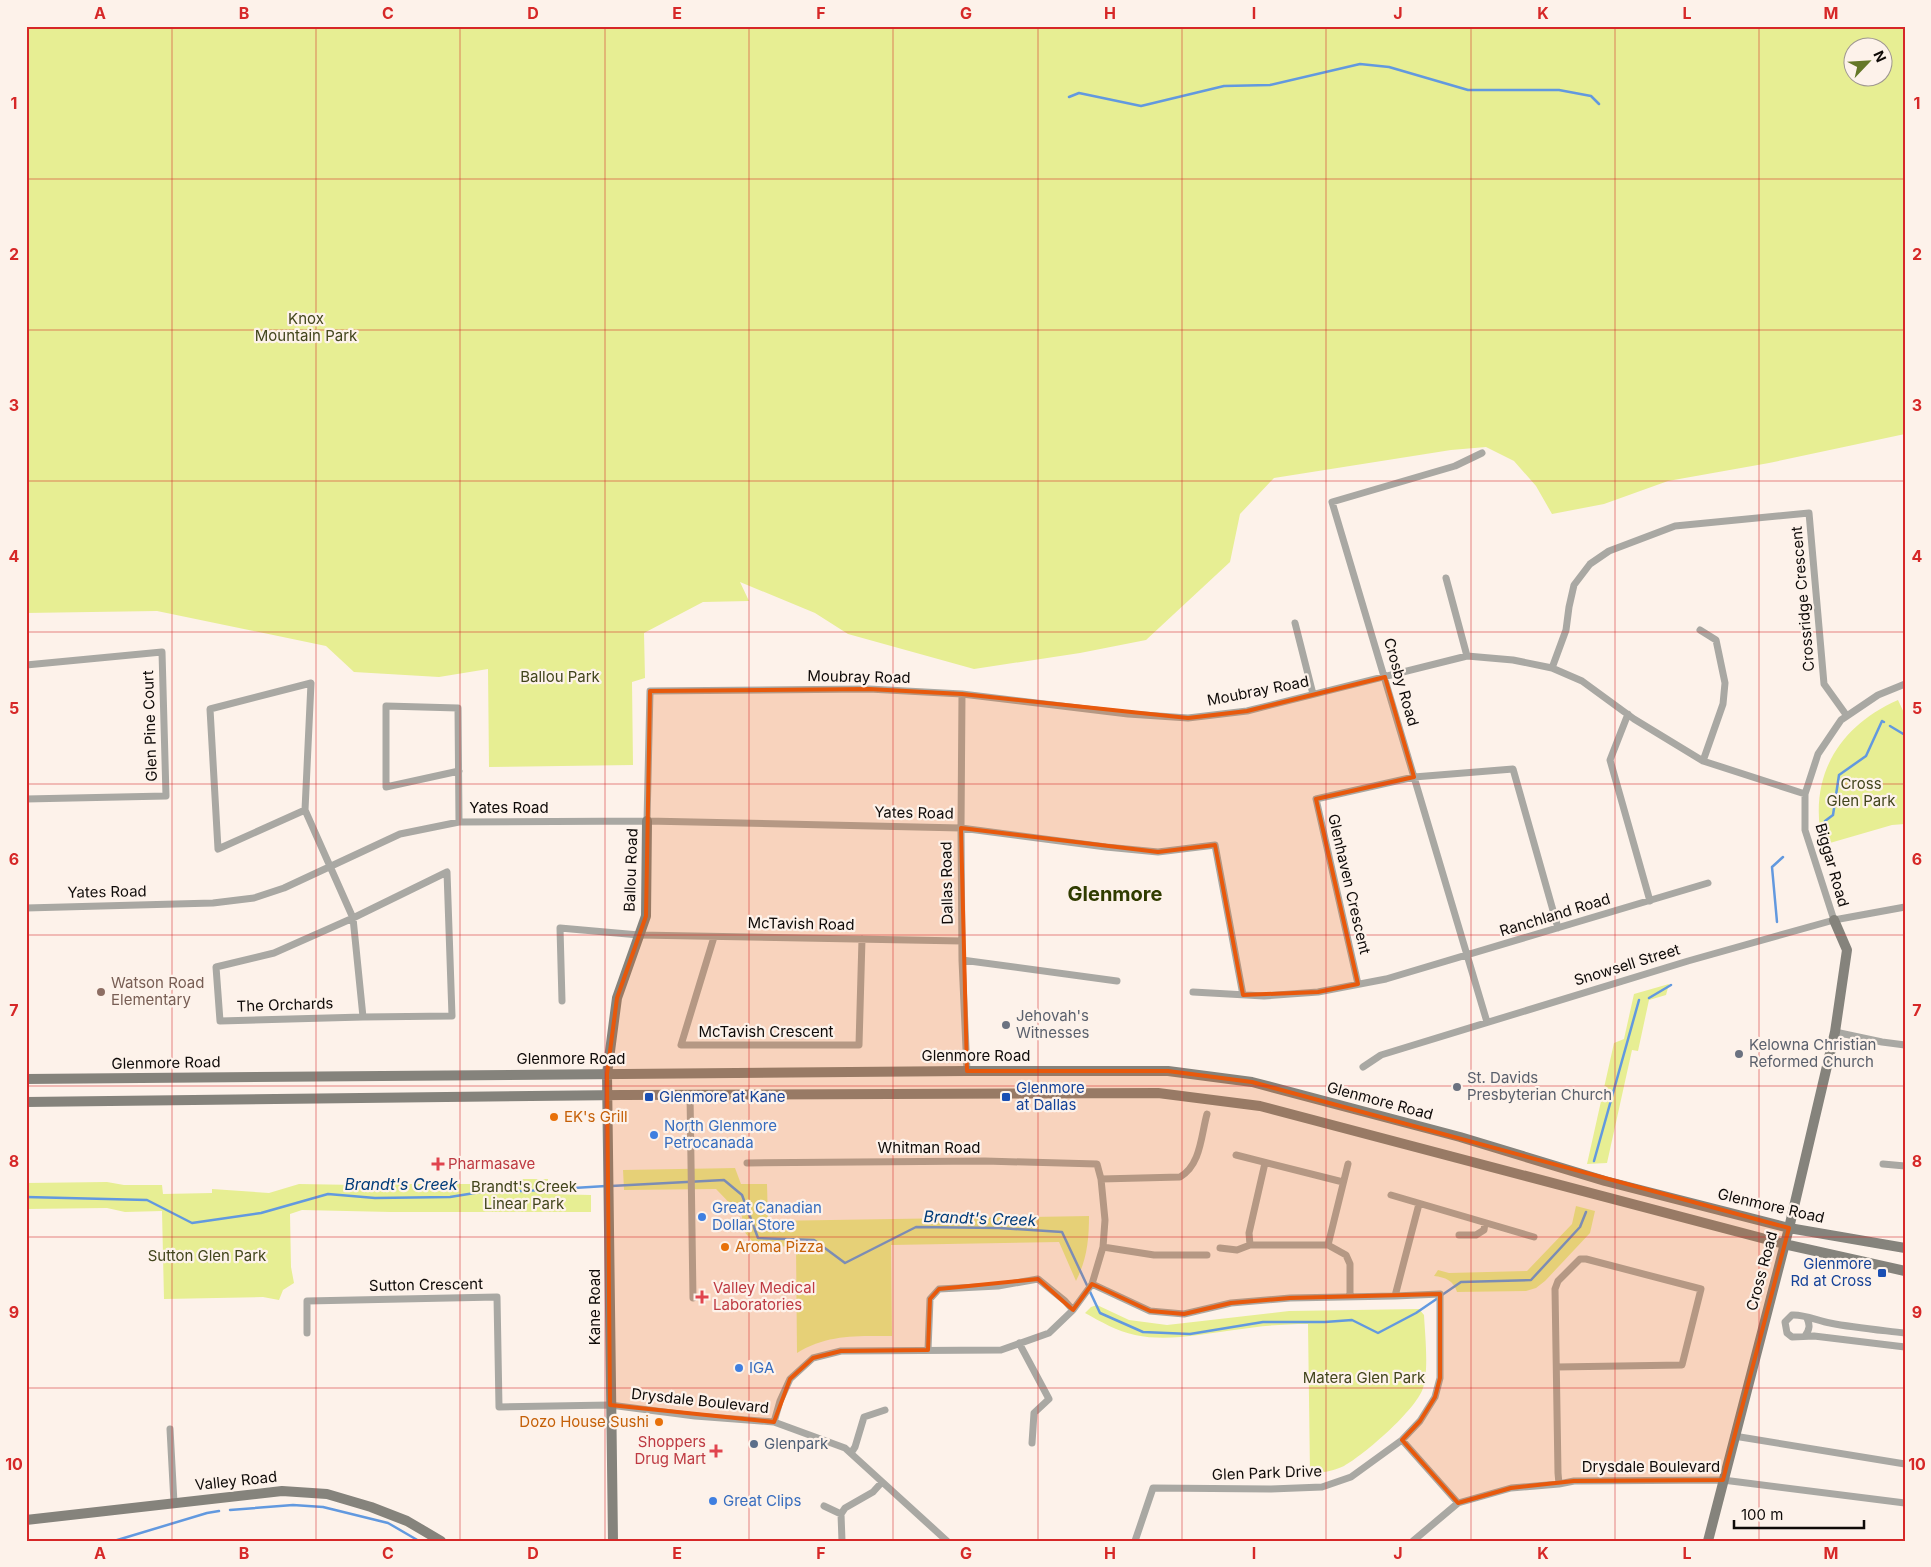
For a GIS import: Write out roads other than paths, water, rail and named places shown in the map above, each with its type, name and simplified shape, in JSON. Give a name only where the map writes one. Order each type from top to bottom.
[{"type":"main road","name":"Ballou Road","points":[[606,1074],[617,998],[646,916],[647,822]]},
{"type":"main road","name":"Cross Road","points":[[1708,1541],[1789,1228],[1835,1032],[1847,950],[1834,920]]},
{"type":"main road","name":"Glenmore Road","points":[[26,1079],[1168,1071],[1252,1082],[1460,1138],[1605,1180],[1789,1228],[1905,1248]]},
{"type":"main road","name":"Kane Road","points":[[606,1074],[608,1095],[613,1541]]},
{"type":"main road","points":[[26,1102],[690,1094],[1158,1093],[1260,1106],[1784,1244],[1905,1271]]},
{"type":"main road","name":"Valley Road","points":[[26,1520],[282,1491],[327,1494],[371,1507],[407,1521],[441,1541]]},
{"type":"street","name":"Crosby Road","points":[[1482,453],[1455,466],[1332,502],[1487,1022]]},
{"type":"street","name":"Crossridge Crescent","points":[[1552,668],[1566,630],[1574,585],[1590,564],[1609,550],[1675,526],[1809,513],[1824,684],[1847,716]]},
{"type":"street","points":[[1446,578],[1467,656]]},
{"type":"street","points":[[1295,623],[1313,694]]},
{"type":"street","points":[[1700,630],[1716,640],[1725,683],[1723,704],[1703,761]]},
{"type":"street","name":"Glen Pine Court","points":[[26,665],[162,652],[166,796],[26,799]]},
{"type":"street","name":"Moubray Road","points":[[650,691],[869,689],[962,694],[1128,714],[1188,718],[1247,711],[1467,656],[1513,660],[1552,668],[1582,680],[1628,714],[1703,761],[1805,794]]},
{"type":"street","points":[[305,810],[218,849],[210,710],[311,683],[305,810],[353,918],[363,1016],[452,1016],[447,872],[353,918]]},
{"type":"street","name":"Biggar Road","points":[[1834,920],[1805,830],[1805,794],[1818,754],[1841,720],[1878,695],[1905,684]]},
{"type":"street","name":"Ballou Road","points":[[647,822],[650,691]]},
{"type":"street","name":"Dallas Road","points":[[962,694],[962,960],[967,1071]]},
{"type":"street","name":"Yates Road","points":[[459,771],[386,786],[386,706],[458,708],[459,771],[459,822]]},
{"type":"street","points":[[1628,714],[1610,760],[1650,901]]},
{"type":"street","points":[[1414,777],[1513,769],[1558,928]]},
{"type":"street","name":"Glenhaven Crescent","points":[[1358,984],[1316,799],[1414,777]]},
{"type":"street","name":"Yates Road","points":[[26,908],[213,903],[254,898],[284,888],[400,834],[459,822],[647,822],[961,828],[1158,852],[1214,845],[1243,995]]},
{"type":"street","name":"Ranchland Road","points":[[1468,955],[1708,883]]},
{"type":"street","name":"Snowsell Street","points":[[1363,1067],[1382,1055],[1688,961],[1834,920],[1905,907]]},
{"type":"street","name":"The Orchards","points":[[353,918],[274,953],[216,967],[220,1021],[363,1016]]},
{"type":"street","name":"McTavish Road","points":[[562,1001],[560,928],[639,935],[962,941]]},
{"type":"street","name":"McTavish Crescent","points":[[714,937],[681,1045],[859,1045],[862,939]]},
{"type":"street","points":[[1193,992],[1264,996],[1318,992],[1386,979],[1468,955]]},
{"type":"street","points":[[962,960],[1117,981]]},
{"type":"street","points":[[1835,1032],[1905,1045]]},
{"type":"street","points":[[690,1094],[693,1298]]},
{"type":"street","points":[[774,1422],[780,1401],[790,1379],[813,1358],[841,1351],[1001,1350],[1049,1333],[1073,1310],[1092,1284],[1103,1247],[1105,1220],[1101,1179],[1180,1177],[1189,1172],[1195,1161],[1207,1114]]},
{"type":"street","points":[[1236,1155],[1344,1182]]},
{"type":"street","name":"Whitman Road","points":[[747,1163],[984,1161],[1097,1164],[1101,1179]]},
{"type":"street","points":[[1250,1245],[1249,1233],[1265,1163]]},
{"type":"street","points":[[1328,1246],[1348,1164]]},
{"type":"street","points":[[1883,1164],[1905,1166]]},
{"type":"street","points":[[1390,1195],[1534,1237]]},
{"type":"street","points":[[1395,1296],[1419,1204]]},
{"type":"street","points":[[1459,1235],[1476,1235],[1484,1230],[1485,1223]]},
{"type":"street","points":[[1220,1248],[1237,1250],[1250,1245],[1328,1246],[1346,1255],[1350,1264],[1350,1297]]},
{"type":"street","points":[[1103,1247],[1154,1255],[1207,1255]]},
{"type":"street","points":[[1557,1367],[1682,1365],[1701,1288],[1586,1258],[1580,1259],[1558,1281],[1555,1289],[1559,1484]]},
{"type":"street","points":[[928,1350],[930,1299],[939,1289],[998,1286],[1038,1279],[1073,1310]]},
{"type":"street","name":"Glen Park Drive","points":[[1092,1284],[1150,1311],[1184,1314],[1231,1303],[1290,1298],[1440,1294],[1440,1378],[1438,1388],[1435,1397],[1420,1421],[1402,1440],[1351,1477],[1322,1488],[1153,1488],[1135,1541]]},
{"type":"street","name":"Sutton Crescent","points":[[307,1333],[307,1302],[497,1297],[499,1407]]},
{"type":"street","points":[[1905,1333],[1847,1326],[1798,1315],[1792,1315],[1785,1322],[1787,1333],[1792,1337],[1805,1336],[1905,1347]]},
{"type":"street","points":[[1805,1336],[1809,1331],[1810,1325],[1807,1318]]},
{"type":"street","points":[[1018,1343],[1049,1399],[1034,1413],[1032,1443]]},
{"type":"street","name":"Drysdale Boulevard","points":[[499,1407],[610,1405],[695,1416],[774,1422],[845,1448],[947,1541]]},
{"type":"street","points":[[851,1453],[864,1417],[885,1410]]},
{"type":"street","points":[[170,1429],[174,1503]]},
{"type":"street","points":[[1734,1436],[1905,1464]]},
{"type":"street","points":[[1402,1440],[1458,1503]]},
{"type":"street","name":"Drysdale Boulevard","points":[[1413,1541],[1458,1503],[1511,1488],[1574,1481],[1723,1480],[1905,1503]]},
{"type":"street","points":[[842,1541],[841,1514],[845,1508],[873,1492],[882,1482]]},
{"type":"street","points":[[824,1506],[841,1514]]},
{"type":"waterway","points":[[1069,97],[1079,93],[1141,106],[1224,86],[1270,85],[1360,64],[1389,67],[1468,90],[1559,90],[1591,96],[1599,104]]},
{"type":"waterway","name":"Brandt's Creek","points":[[1825,821],[1833,815],[1839,775],[1866,756],[1882,721],[1884,722]]},
{"type":"waterway","name":"Brandt's Creek","points":[[1890,726],[1905,735]]},
{"type":"waterway","name":"Brandt's Creek","points":[[1777,922],[1772,867],[1783,857]]},
{"type":"waterway","name":"Brandt's Creek","points":[[1649,998],[1671,985]]},
{"type":"waterway","name":"Brandt's Creek","points":[[1594,1161],[1639,1000]]},
{"type":"waterway","name":"Brandt's Creek","points":[[611,1186],[724,1180],[742,1195],[758,1238],[814,1240],[845,1263],[916,1227],[999,1228],[1062,1232],[1100,1313],[1143,1332],[1190,1334],[1263,1322],[1352,1320],[1378,1333],[1416,1313],[1438,1298]]},
{"type":"waterway","name":"Brandt's Creek","points":[[26,1197],[147,1200],[192,1223],[261,1213],[328,1194],[375,1198],[450,1197],[487,1191],[525,1191],[606,1186]]},
{"type":"waterway","name":"Brandt's Creek","points":[[1442,1295],[1461,1282],[1531,1280],[1580,1227],[1586,1212]]},
{"type":"waterway","name":"Brandt's Creek","points":[[230,1510],[293,1505],[323,1507],[388,1523],[419,1541]]},
{"type":"waterway","name":"Brandt's Creek","points":[[114,1541],[219,1511]]},
{"type":"place","name":"Watson Road Elementary","points":[[101,992]]},
{"type":"place","name":"Jehovah's Witnesses","points":[[1006,1025]]},
{"type":"place","name":"Kelowna Christian Reformed Church","points":[[1739,1054]]},
{"type":"place","name":"St. Davids Presbyterian Church","points":[[1457,1087]]},
{"type":"place","name":"Glenmore at Kane","points":[[649,1097]]},
{"type":"place","name":"Glenmore at Dallas","points":[[1006,1097]]},
{"type":"place","name":"EK's Grill","points":[[554,1117]]},
{"type":"place","name":"North Glenmore Petrocanada","points":[[654,1135]]},
{"type":"place","name":"Pharmasave","points":[[438,1164]]},
{"type":"place","name":"Great Canadian Dollar Store","points":[[702,1217]]},
{"type":"place","name":"Aroma Pizza","points":[[725,1247]]},
{"type":"place","name":"Glenmore Rd at Cross","points":[[1882,1273]]},
{"type":"place","name":"Valley Medical Laboratories","points":[[702,1297]]},
{"type":"place","name":"IGA","points":[[739,1368]]},
{"type":"place","name":"Dozo House Sushi","points":[[659,1422]]},
{"type":"place","name":"Glenpark","points":[[754,1444]]},
{"type":"place","name":"Shoppers Drug Mart","points":[[716,1451]]},
{"type":"place","name":"Great Clips","points":[[713,1501]]},
{"type":"district","name":"Glenmore","points":[[1115,894]]},
{"type":"park label","name":"Knox Mountain Park","points":[[306,328]]},
{"type":"park label","name":"Ballou Park","points":[[560,677]]},
{"type":"park label","name":"Cross Glen Park","points":[[1861,792]]},
{"type":"park label","name":"Brandt's Creek Linear Park","points":[[524,1196]]},
{"type":"park label","name":"Sutton Glen Park","points":[[207,1256]]},
{"type":"park label","name":"Matera Glen Park","points":[[1364,1378]]}]
